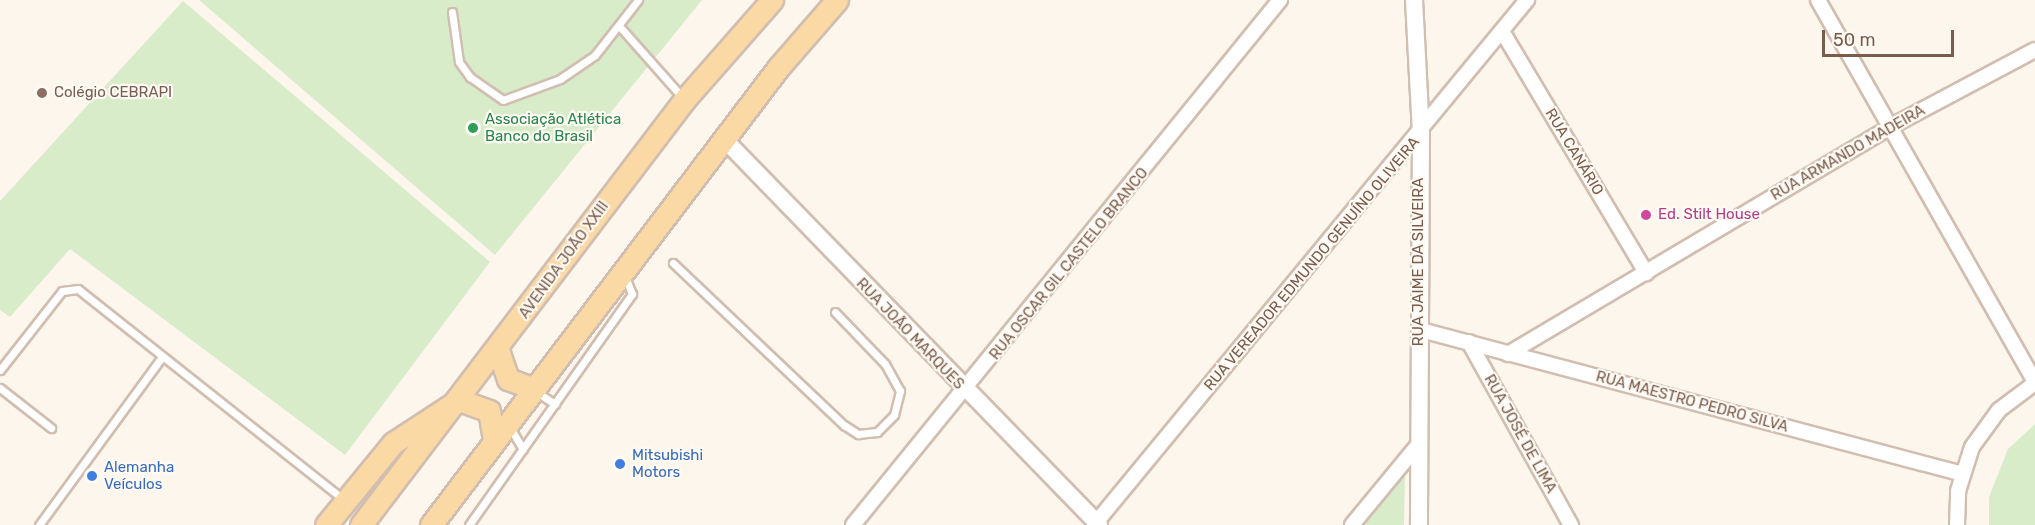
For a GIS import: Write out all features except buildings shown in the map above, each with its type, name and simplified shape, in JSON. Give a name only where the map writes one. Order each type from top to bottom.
[{"type":"main road","name":"AVENIDA JOÃO XXIII","points":[[362,525],[498,350],[685,99],[772,0]]},
{"type":"main road","points":[[431,525],[532,388],[837,0]]},
{"type":"main road","points":[[498,350],[508,379],[532,388]]},
{"type":"main road","points":[[326,525],[344,500],[393,443],[459,400],[489,411],[494,440]]},
{"type":"street","name":"RUA OSCAR GIL CASTELO BRANCO","points":[[853,525],[966,392],[1280,0]]},
{"type":"street","name":"RUA JAIME DA SILVEIRA","points":[[1414,0],[1420,134],[1419,525]]},
{"type":"street","name":"RUA VEREADOR EDMUNDO GENUÍNO OLIVEIRA","points":[[1096,524],[1420,134],[1527,0]]},
{"type":"street","points":[[1818,0],[2035,382],[1999,410],[1972,447],[1963,474],[1957,525]]},
{"type":"street","name":"RUA CANÁRIO","points":[[1502,31],[1646,273]]},
{"type":"street","name":"RUA ARMANDO MADEIRA","points":[[1508,354],[1890,127],[2035,50]]},
{"type":"street","name":"RUA JOÃO MARQUES","points":[[725,140],[1096,524]]},
{"type":"street","name":"RUA MAESTRO PEDRO SILVA","points":[[1421,330],[1963,474]]},
{"type":"street","name":"RUA JOSÉ DE LIMA","points":[[1469,342],[1571,525]]},
{"type":"street","points":[[1352,525],[1418,445]]},
{"type":"lane","points":[[453,12],[459,62],[470,77],[503,100],[560,80],[621,28],[638,0]]},
{"type":"lane","points":[[621,28],[685,99]]},
{"type":"lane","points":[[673,263],[844,425],[858,434],[877,432],[894,415],[900,391],[885,364],[835,312]]},
{"type":"lane","points":[[469,525],[632,294],[623,275]]},
{"type":"lane","points":[[0,370],[71,287],[344,500]]},
{"type":"lane","points":[[39,525],[162,357]]},
{"type":"lane","points":[[0,388],[51,428]]},
{"type":"lane","points":[[532,388],[555,404]]},
{"type":"lane","points":[[507,423],[523,449]]},
{"type":"green space","name":"Associação Atlética Banco do Brasil","points":[[199,0],[702,0],[495,255]]},
{"type":"green space","points":[[183,1],[490,262],[345,455],[70,249],[10,317],[0,310],[0,201]]},
{"type":"green space","points":[[2035,424],[2035,525],[1989,525],[1989,497],[2008,449]]},
{"type":"green space","points":[[1405,476],[1404,525],[1363,525],[1376,510]]},
{"type":"place","name":"Colégio CEBRAPI","points":[[42,93]]},
{"type":"place","name":"Associação Atlética Banco do Brasil","points":[[473,128]]},
{"type":"place","name":"Ed. Stilt House","points":[[1646,215]]},
{"type":"place","name":"Mitsubishi Motors","points":[[620,464]]},
{"type":"place","name":"Alemanha Veículos","points":[[92,476]]}]
